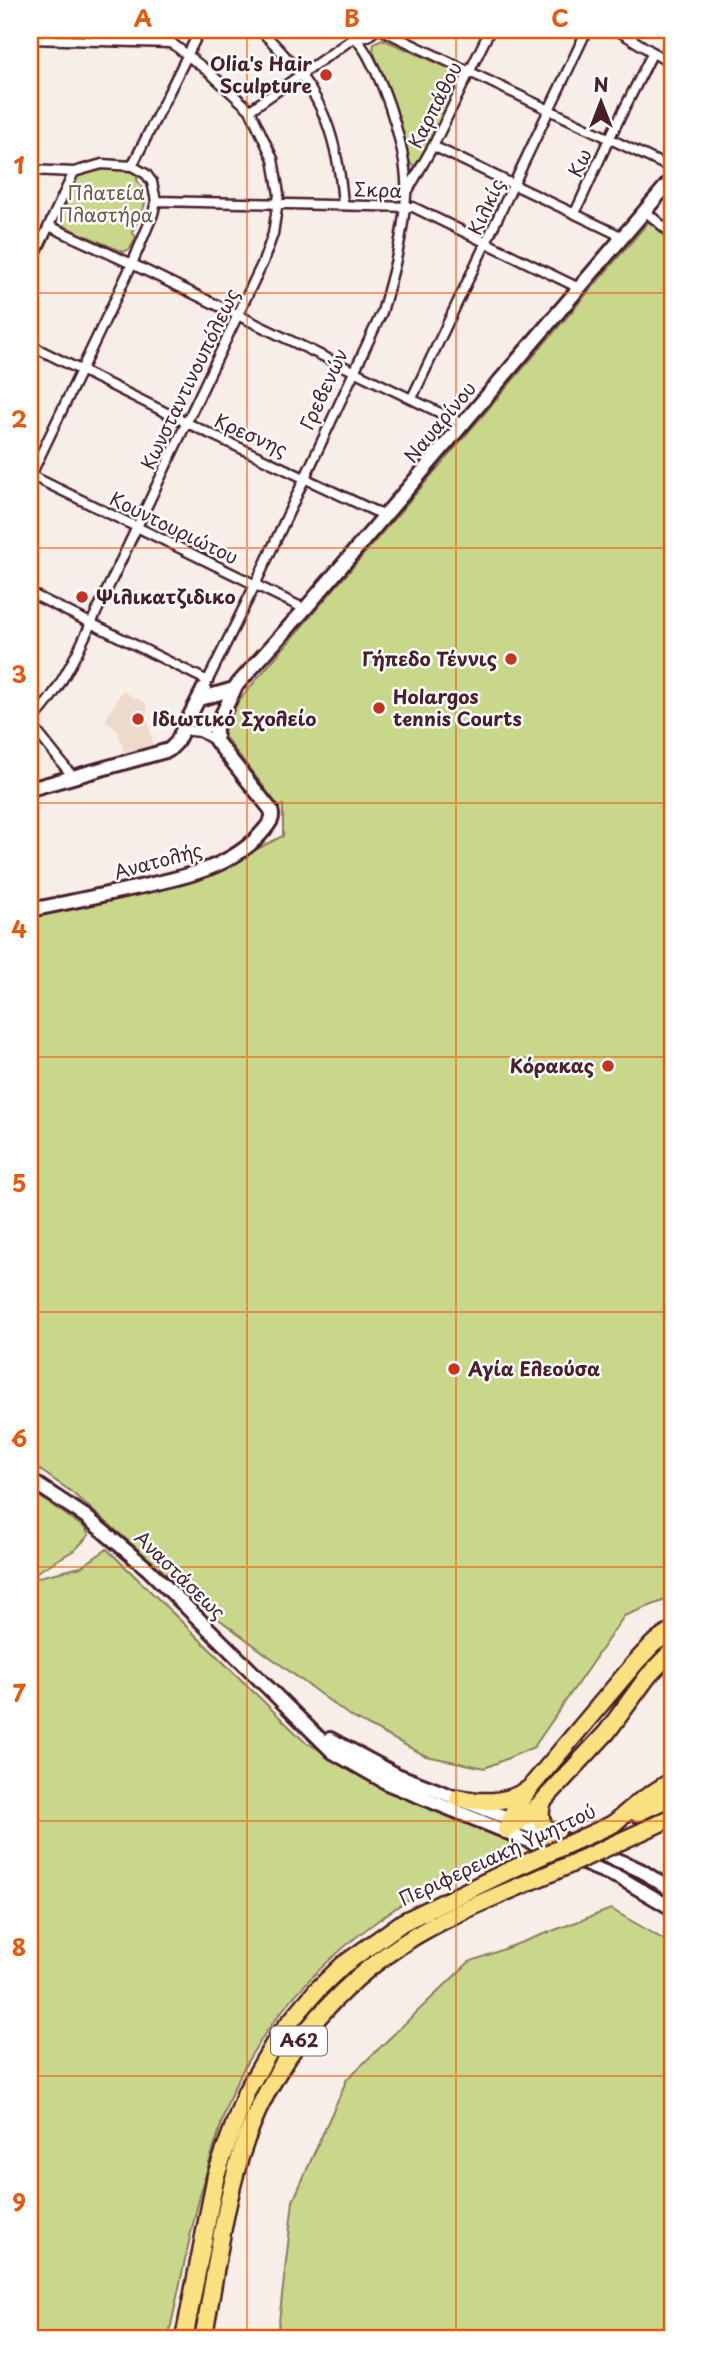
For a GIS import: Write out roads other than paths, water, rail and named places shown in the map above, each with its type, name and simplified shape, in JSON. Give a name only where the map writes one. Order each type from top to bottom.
[{"type":"highway","points":[[512,1824],[519,1801],[636,1662],[653,1644],[673,1630]]},
{"type":"highway","points":[[512,1824],[543,1801],[607,1732],[648,1676],[673,1650]]},
{"type":"highway","points":[[612,1824],[673,1780]]},
{"type":"highway","points":[[458,1798],[499,1801],[513,1798],[529,1789]]},
{"type":"highway","name":"Περιφερειακή Υμηττού","points":[[184,2339],[216,2175],[246,2092],[279,2035],[317,1990],[343,1965],[424,1911],[673,1796]]},
{"type":"highway","points":[[543,1801],[540,1809],[542,1824],[553,1836]]},
{"type":"highway","name":"Περιφερειακή Υμηττού","points":[[205,2339],[209,2304],[234,2182],[249,2132],[279,2069],[308,2028],[368,1969],[415,1937],[465,1911],[673,1817]]},
{"type":"highway","points":[[643,1832],[673,1823]]},
{"type":"street","name":"Κωνσταντινουπόλεως","points":[[30,722],[60,686],[238,316],[273,234],[279,194],[273,159],[250,110],[155,30]]},
{"type":"street","points":[[132,166],[200,30]]},
{"type":"street","points":[[260,30],[280,49],[318,99],[338,155],[343,204]]},
{"type":"street","points":[[250,110],[352,34],[368,36],[376,30]]},
{"type":"street","points":[[382,30],[673,169]]},
{"type":"street","name":"Καρπάθου","points":[[406,194],[433,146],[490,30]]},
{"type":"street","name":"Κιλκίς","points":[[412,398],[587,30]]},
{"type":"street","points":[[617,30],[673,65]]},
{"type":"street","name":"Γρεβενών","points":[[73,777],[169,750],[176,743],[255,585],[382,312],[396,265],[406,194],[402,155],[386,94],[367,54],[352,34]]},
{"type":"street","points":[[30,39],[171,43]]},
{"type":"street","name":"Κω","points":[[575,213],[653,52]]},
{"type":"street","points":[[433,146],[623,237]]},
{"type":"street","points":[[30,170],[74,172],[102,164],[132,166],[146,174],[152,182],[156,201],[132,264],[30,475]]},
{"type":"street","points":[[30,266],[74,172]]},
{"type":"street","name":"Ναυαρίνου","points":[[216,741],[216,727],[234,689],[673,178]]},
{"type":"street","name":"Σκρα","points":[[156,201],[413,207],[579,288]]},
{"type":"street","points":[[645,211],[673,235]]},
{"type":"street","points":[[49,226],[463,424]]},
{"type":"street","name":"Κρεσνης","points":[[30,345],[187,423],[385,516]]},
{"type":"street","name":"Κουντουριώτου","points":[[30,475],[305,609]]},
{"type":"street","points":[[30,593],[91,623],[204,689],[234,689]]},
{"type":"street","points":[[192,713],[195,723],[205,728],[216,727]]},
{"type":"street","points":[[30,722],[73,777],[30,789]]},
{"type":"street","points":[[183,730],[200,732],[216,741]]},
{"type":"street","name":"Ανατολής","points":[[30,910],[201,872],[232,858],[259,836],[271,821],[271,810],[216,741]]},
{"type":"street","name":"Αναστάσεως","points":[[30,1480],[85,1516],[148,1569],[292,1713]]},
{"type":"street","points":[[292,1713],[339,1746],[397,1775],[458,1798],[512,1824],[622,1879],[673,1909]]},
{"type":"street","points":[[292,1713],[333,1752],[389,1784],[553,1836],[642,1871],[673,1891]]},
{"type":"place","name":"Olia's Hair Sculpture","points":[[326,75]]},
{"type":"place","name":"Ψιλικατζιδικο","points":[[82,597]]},
{"type":"place","name":"Γήπεδο Τέννις","points":[[511,659]]},
{"type":"place","name":"Holargos tennis Courts","points":[[379,708]]},
{"type":"place","name":"Ιδιωτικό Σχολείο","points":[[138,719]]},
{"type":"place","name":"Κόρακας","points":[[608,1066]]},
{"type":"place","name":"Αγία Ελεούσα","points":[[454,1369]]},
{"type":"park label","name":"Πλατεία Πλαστήρα","points":[[106,204]]}]
